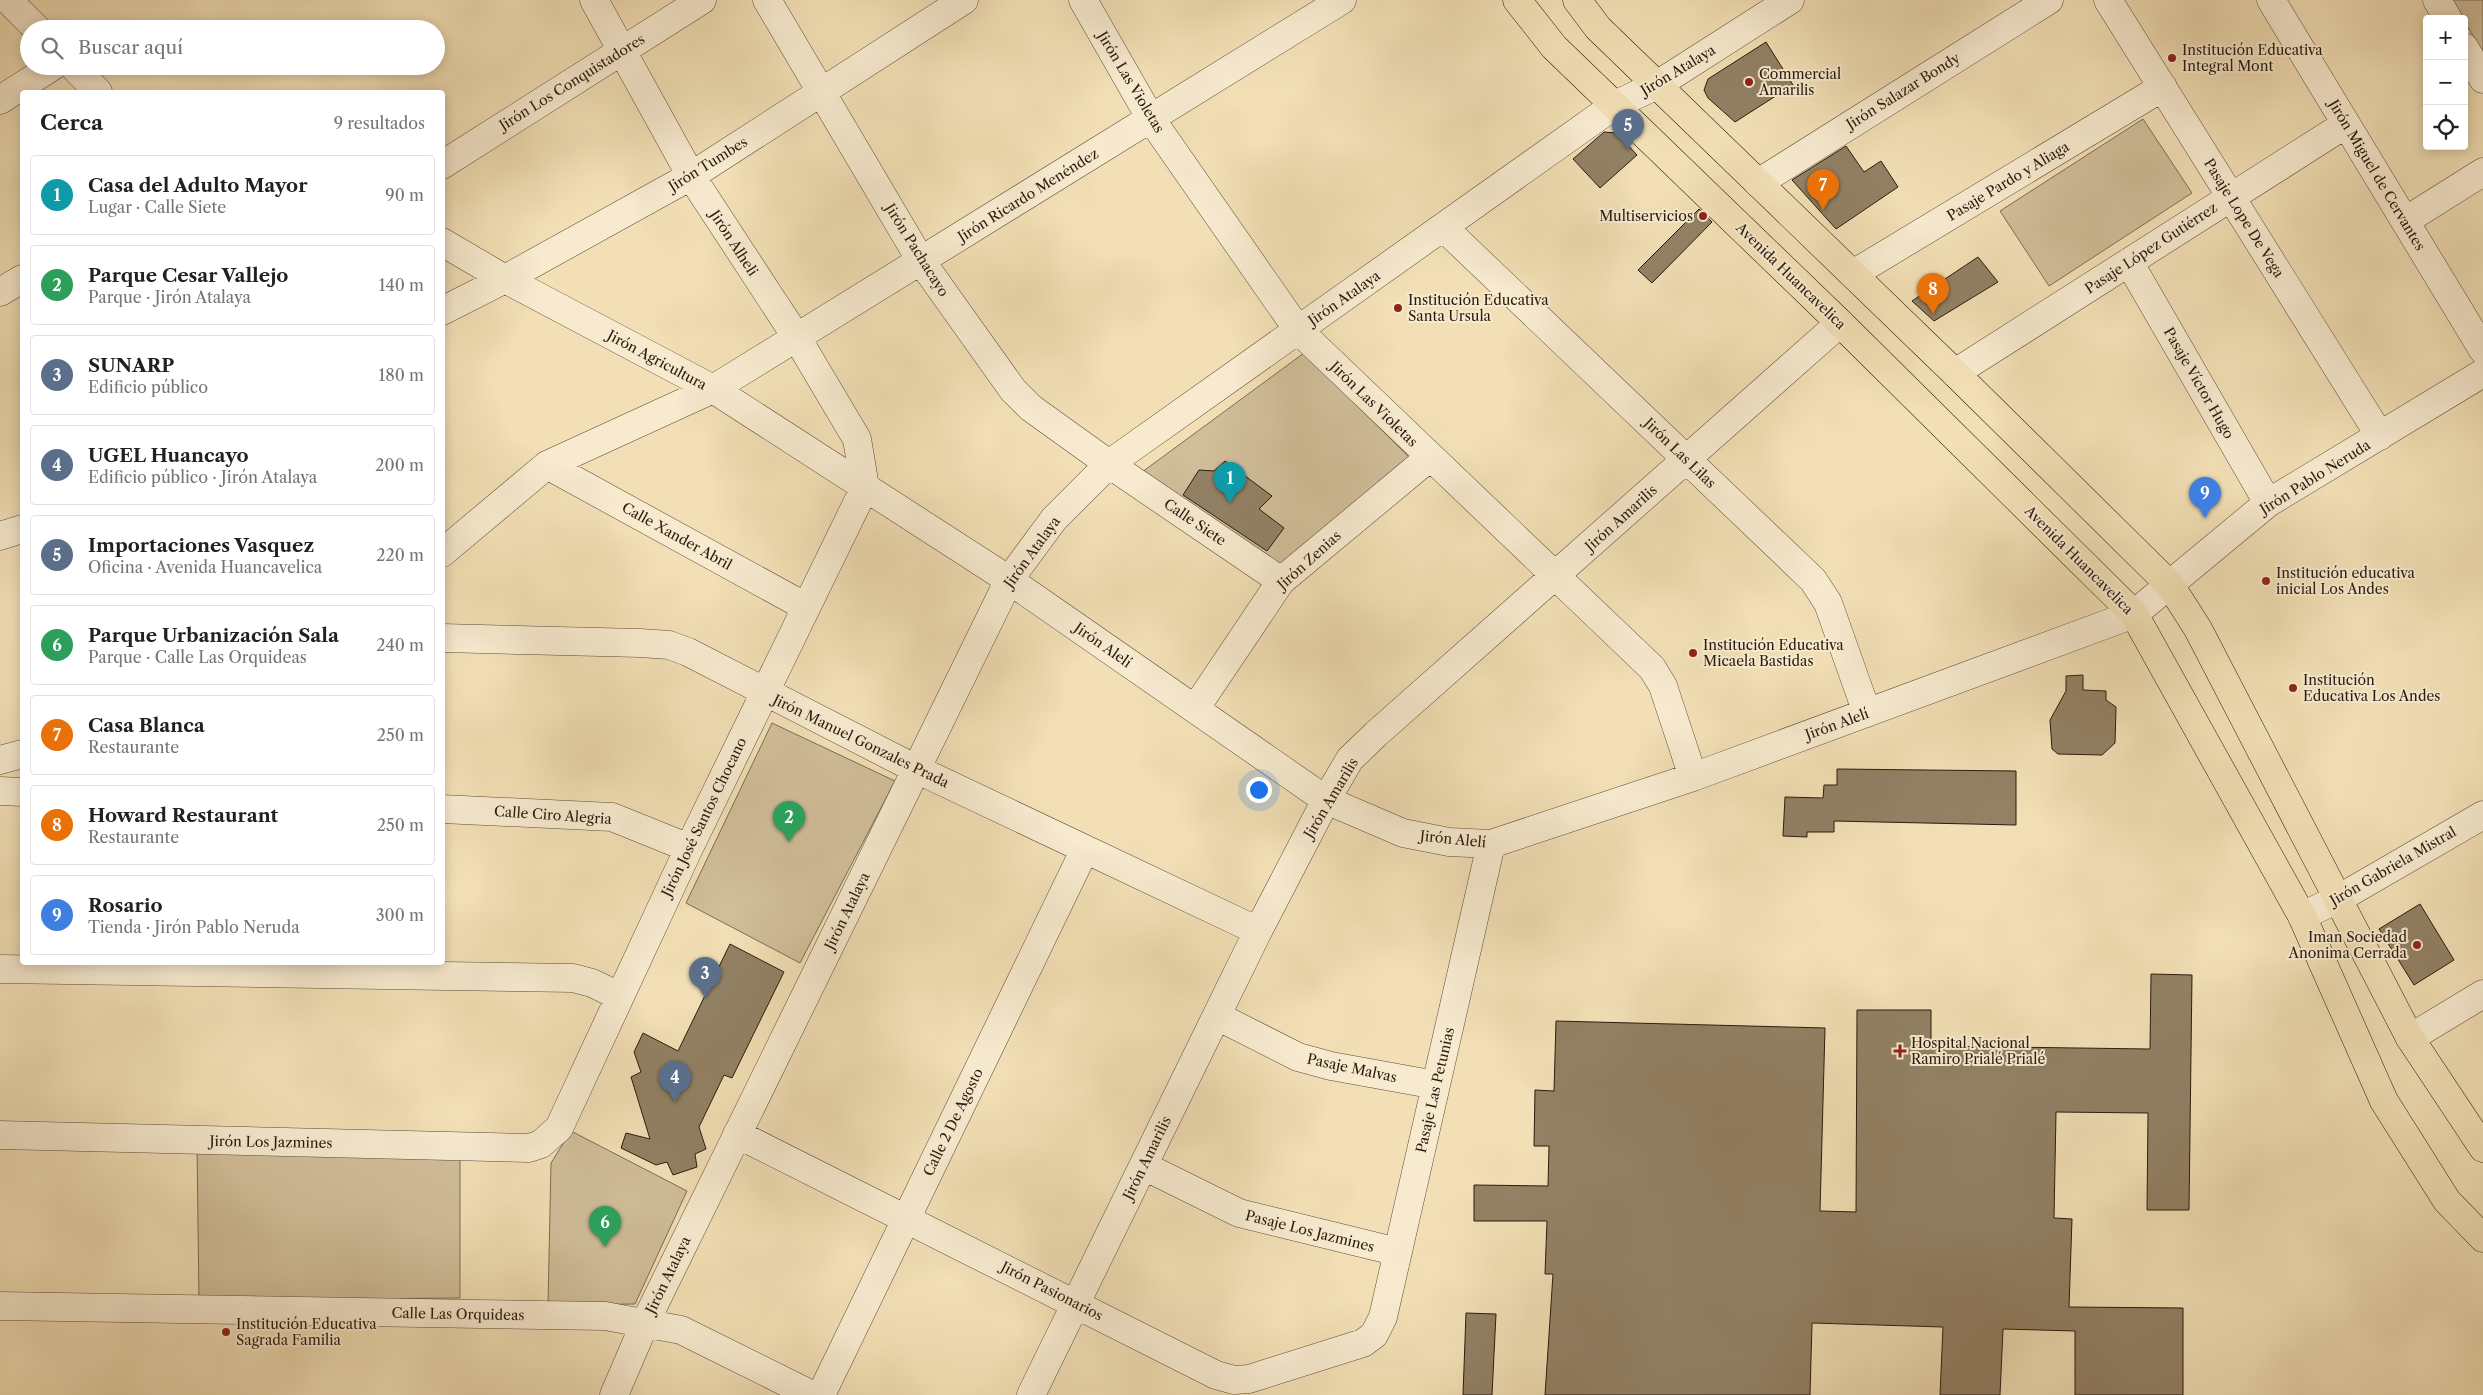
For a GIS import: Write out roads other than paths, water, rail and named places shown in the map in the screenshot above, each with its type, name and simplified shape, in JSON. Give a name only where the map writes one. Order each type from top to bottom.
[{"type":"highway","name":"Avenida Huancavelica","points":[[1517,0],[1554,47],[1840,324],[2134,614],[2302,916],[2384,1102],[2447,1200],[2483,1238]]},
{"type":"highway","points":[[1577,0],[1598,28],[1956,373],[2170,585],[2198,629],[2410,1038],[2483,1148]]},
{"type":"highway","points":[[2219,766],[2258,746]]},
{"type":"street","points":[[8,0],[28,20]]},
{"type":"street","name":"Jirón Alheli","points":[[594,0],[691,176],[796,338],[857,439],[865,487]]},
{"type":"street","name":"Jirón Los Conquistadores","points":[[445,163],[702,0]]},
{"type":"street","name":"Jirón Pachacayo","points":[[767,0],[921,261],[1013,390],[1031,408],[1110,464]]},
{"type":"street","name":"Jirón Tumbes","points":[[445,309],[505,279],[691,176],[964,0]]},
{"type":"street","name":"Jirón Las Violetas","points":[[1083,0],[1151,119],[1298,330],[1652,668],[1663,686],[1694,777]]},
{"type":"street","name":"Jirón Ricardo Menéndez","points":[[445,550],[547,465],[713,389],[1342,0]]},
{"type":"street","name":"Jirón Atalaya","points":[[614,1395],[644,1323],[1009,580],[1054,519],[1110,464],[1615,105],[1656,85],[1790,0]]},
{"type":"street","name":"Jirón Salazar Bondy","points":[[1758,183],[2049,0]]},
{"type":"street","name":"Pasaje Lope De Vega","points":[[2108,0],[2380,436]]},
{"type":"street","name":"Jirón Miguel de Cervantes","points":[[2271,0],[2483,350]]},
{"type":"street","points":[[2437,0],[2446,15]]},
{"type":"street","points":[[2468,54],[2483,79]]},
{"type":"street","points":[[0,100],[39,75]]},
{"type":"street","points":[[82,75],[96,90]]},
{"type":"street","name":"Pasaje Pardo y Aliaga","points":[[1853,274],[2163,88]]},
{"type":"street","name":"Pasaje López Gutiérrez","points":[[1956,373],[2346,124]]},
{"type":"street","points":[[2405,221],[2483,172]]},
{"type":"street","name":"Jirón Las Lilas","points":[[1442,227],[1813,580],[1828,603],[1867,713]]},
{"type":"street","name":"Jirón Agricultura","points":[[445,244],[505,279],[713,389],[865,487]]},
{"type":"street","name":"Pasaje Víctor Hugo","points":[[2129,262],[2268,503]]},
{"type":"street","points":[[0,292],[20,280]]},
{"type":"street","name":"Jirón Amarilis","points":[[1031,1395],[1258,931],[1326,800],[1350,760],[1376,734],[1840,324]]},
{"type":"street","name":"Jirón Pablo Neruda","points":[[2134,614],[2268,503],[2483,373]]},
{"type":"street","name":"Jirón Zenias","points":[[1195,709],[1281,581],[1430,457]]},
{"type":"street","name":"Calle Siete","points":[[1110,464],[1281,581]]},
{"type":"street","name":"Calle Xander Abril","points":[[547,465],[806,607]]},
{"type":"street","name":"Jirón Alelí","points":[[865,487],[1009,580],[1326,800],[1403,833],[1449,842],[1490,844],[1694,777],[2134,614]]},
{"type":"street","name":"Jirón José Santos Chocano","points":[[541,1144],[558,1128],[689,848],[865,487]]},
{"type":"street","points":[[0,536],[20,530]]},
{"type":"street","name":"Jirón Manuel Gonzales Prada","points":[[445,638],[669,646],[688,652],[764,693],[916,769],[1258,931]]},
{"type":"street","points":[[0,760],[20,755]]},
{"type":"street","points":[[0,791],[20,792]]},
{"type":"street","name":"Calle Ciro Alegria","points":[[445,809],[612,817],[689,848]]},
{"type":"street","name":"Jirón Gabriela Mistral","points":[[2302,916],[2338,899],[2483,815]]},
{"type":"street","name":"Pasaje Las Petunias","points":[[1374,1334],[1383,1317],[1490,844]]},
{"type":"street","name":"Calle 2 De Agosto","points":[[821,1395],[1085,849]]},
{"type":"street","points":[[0,969],[572,978],[592,984],[619,996]]},
{"type":"street","points":[[2410,1038],[2483,994]]},
{"type":"street","name":"Pasaje Malvas","points":[[1217,1016],[1298,1057],[1331,1066],[1436,1085]]},
{"type":"street","name":"Jirón Pasionarios","points":[[737,1134],[1216,1375],[1230,1388],[1249,1379],[1363,1342],[1374,1334]]},
{"type":"street","name":"Jirón Los Jazmines","points":[[0,1135],[529,1148],[541,1144]]},
{"type":"street","name":"Pasaje Los Jazmines","points":[[1144,1166],[1239,1213],[1398,1252]]},
{"type":"street","name":"Calle Las Orquideas","points":[[0,1306],[605,1316],[681,1330],[812,1395]]},
{"type":"place","name":"Institución Educativa Integral Mont","points":[[2172,58]]},
{"type":"place","name":"Commercial Amarilis","points":[[1749,82]]},
{"type":"place","name":"Importaciones Vasquez","points":[[1628,150]]},
{"type":"place","name":"Casa Blanca","points":[[1823,210]]},
{"type":"place","name":"Multiservicios","points":[[1703,216]]},
{"type":"place","name":"Institución Educativa Santa Ursula","points":[[1398,308]]},
{"type":"place","name":"Howard Restaurant","points":[[1933,314]]},
{"type":"place","name":"Casa del Adulto Mayor","points":[[1230,503]]},
{"type":"place","name":"Rosario","points":[[2205,518]]},
{"type":"place","name":"Institución educativa inicial Los Andes","points":[[2266,581]]},
{"type":"place","name":"Institución Educativa Micaela Bastidas","points":[[1693,653]]},
{"type":"place","name":"Institución Educativa Los Andes","points":[[2293,688]]},
{"type":"place","name":"Parque Cesar Vallejo","points":[[789,842]]},
{"type":"place","name":"Iman Sociedad Anonima Cerrada","points":[[2417,945]]},
{"type":"place","name":"SUNARP","points":[[705,998]]},
{"type":"place","name":"Hospital Nacional Ramiro Prialé Prialé","points":[[1900,1051]]},
{"type":"place","name":"UGEL Huancayo","points":[[675,1102]]},
{"type":"place","name":"Parque Urbanización Sala","points":[[605,1247]]},
{"type":"place","name":"Institución Educativa Sagrada Familia","points":[[226,1332]]}]
